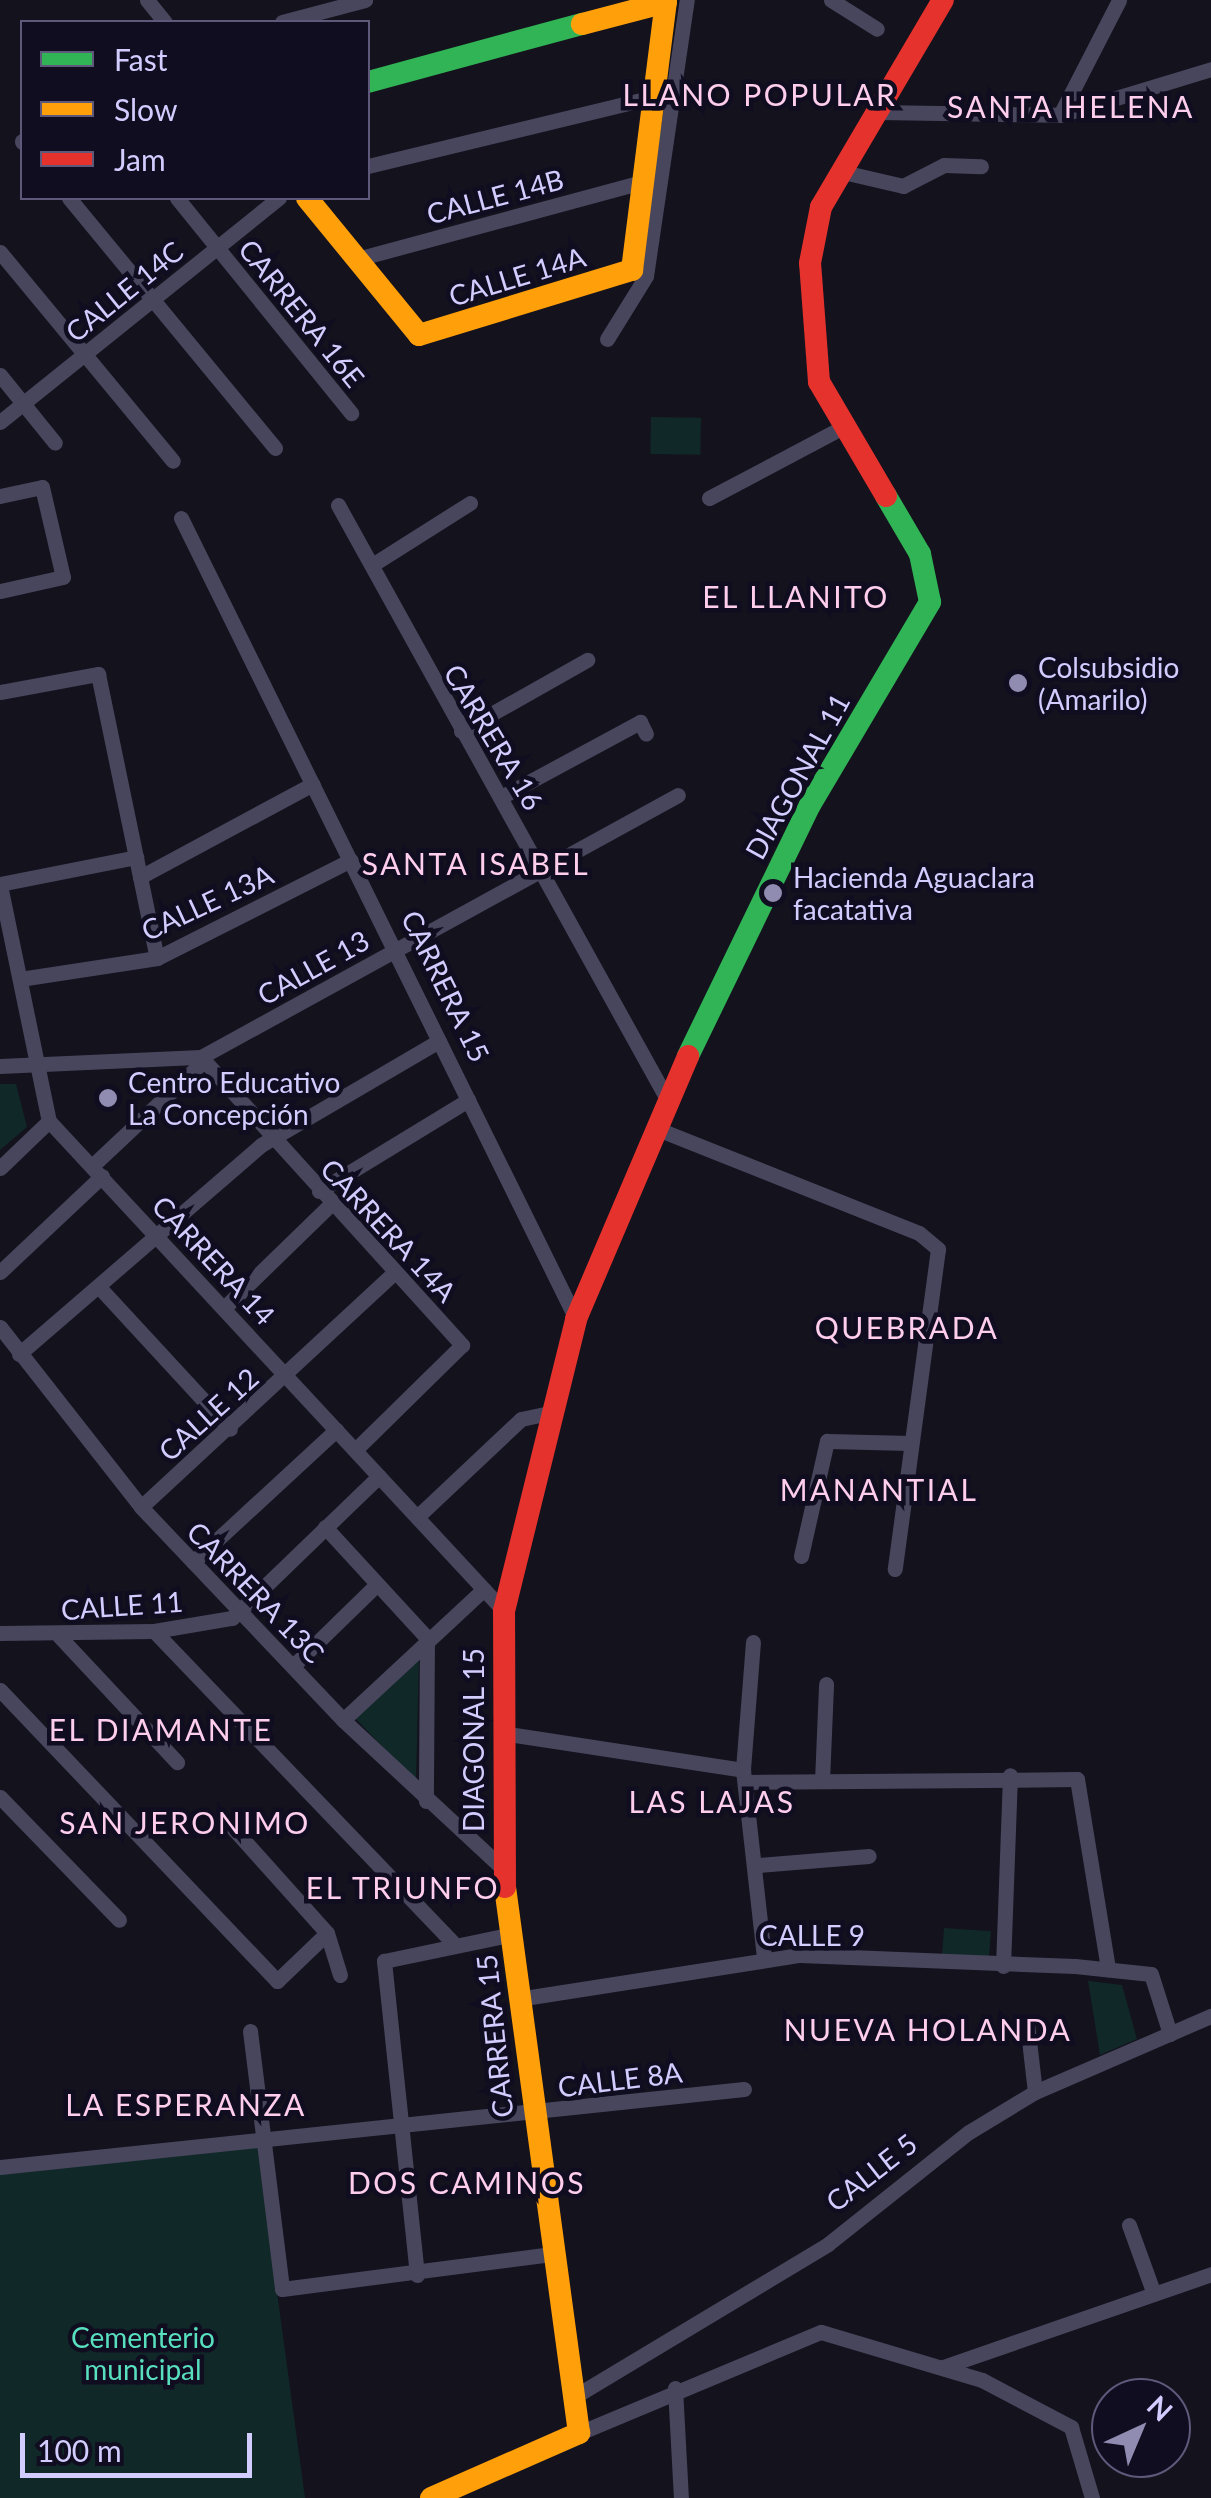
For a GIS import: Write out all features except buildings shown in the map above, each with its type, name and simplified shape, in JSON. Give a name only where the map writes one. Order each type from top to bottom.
[{"type":"street","points":[[147,0],[163,20]]},
{"type":"street","points":[[290,20],[365,0]]},
{"type":"street","points":[[831,0],[877,29]]},
{"type":"street","name":"DIAGONAL 11","points":[[504,1611],[576,1319],[667,1098],[810,805],[930,602],[920,554],[843,428],[814,363],[810,263],[822,206],[943,0]]},
{"type":"street","points":[[1060,115],[1119,0]]},
{"type":"street","points":[[370,81],[677,1]]},
{"type":"street","points":[[647,182],[677,1]]},
{"type":"street","points":[[607,339],[646,276],[677,1]]},
{"type":"street","points":[[878,112],[1060,115],[1211,69]]},
{"type":"street","points":[[370,166],[661,95]]},
{"type":"street","points":[[844,172],[903,186],[944,165],[981,166]]},
{"type":"street","name":"CALLE 14B","points":[[357,258],[647,182]]},
{"type":"street","name":"CALLE 14A","points":[[357,258],[419,335],[632,270],[647,182]]},
{"type":"street","points":[[70,200],[275,448]]},
{"type":"street","name":"CARRERA 16E","points":[[179,200],[351,413]]},
{"type":"street","name":"CALLE 14C","points":[[0,422],[277,200]]},
{"type":"street","points":[[309,200],[357,258]]},
{"type":"street","points":[[0,252],[173,461]]},
{"type":"street","points":[[0,375],[55,443]]},
{"type":"street","points":[[709,498],[843,428]]},
{"type":"street","points":[[0,496],[42,487],[63,576],[0,591]]},
{"type":"street","points":[[372,564],[470,503]]},
{"type":"street","name":"CARRERA 16","points":[[338,505],[461,731],[503,796],[667,1098]]},
{"type":"street","name":"CARRERA 15","points":[[180,518],[576,1319]]},
{"type":"street","points":[[461,731],[587,660]]},
{"type":"street","points":[[0,692],[98,674],[156,958]]},
{"type":"street","points":[[503,796],[640,722],[646,734]]},
{"type":"street","points":[[140,877],[313,784]]},
{"type":"street","name":"CALLE 13","points":[[0,1066],[202,1059],[678,795]]},
{"type":"street","points":[[0,1168],[49,1121],[0,884],[136,857]]},
{"type":"street","name":"CALLE 13A","points":[[20,980],[156,958],[351,860]]},
{"type":"street","points":[[18,1354],[273,1140],[439,1041]]},
{"type":"street","points":[[0,1272],[202,1059]]},
{"type":"street","name":"CARRERA 14A","points":[[202,1059],[393,1274],[462,1345],[355,1450]]},
{"type":"street","points":[[319,1190],[468,1100]]},
{"type":"street","name":"CARRERA 14","points":[[49,1121],[504,1611]]},
{"type":"street","points":[[655,1128],[919,1233],[938,1249],[896,1569]]},
{"type":"street","points":[[224,1308],[332,1204]]},
{"type":"street","name":"CALLE 12","points":[[141,1508],[393,1274]]},
{"type":"street","points":[[99,1286],[230,1429]]},
{"type":"street","name":"CARRERA 13C","points":[[0,1327],[141,1508],[243,1609],[343,1720],[502,1868]]},
{"type":"street","points":[[418,1517],[521,1419],[550,1413]]},
{"type":"street","points":[[193,1562],[336,1430]]},
{"type":"street","points":[[801,1556],[827,1441],[910,1443]]},
{"type":"street","points":[[243,1609],[380,1476]]},
{"type":"street","points":[[325,1527],[427,1638],[426,1801]]},
{"type":"street","points":[[293,1666],[377,1584]]},
{"type":"street","points":[[343,1720],[427,1638],[484,1590]]},
{"type":"street","name":"CALLE 11","points":[[0,1633],[59,1636],[154,1631],[243,1609]]},
{"type":"street","name":"DIAGONAL 15","points":[[502,1868],[504,1611]]},
{"type":"street","points":[[154,1631],[453,1944]]},
{"type":"street","points":[[59,1636],[177,1762]]},
{"type":"street","points":[[753,1642],[745,1776],[759,1865],[764,1958]]},
{"type":"street","points":[[822,1780],[826,1684]]},
{"type":"street","points":[[0,1690],[277,1981],[327,1933]]},
{"type":"street","points":[[502,1733],[745,1776],[822,1780],[986,1773],[1077,1779],[1108,1969]]},
{"type":"street","points":[[1003,1966],[1010,1775]]},
{"type":"street","points":[[0,1798],[119,1920]]},
{"type":"street","points":[[230,1825],[327,1933],[340,1975]]},
{"type":"street","points":[[759,1865],[869,1856]]},
{"type":"street","name":"CARRERA 15","points":[[502,1868],[552,2254],[580,2433]]},
{"type":"street","points":[[417,2275],[397,2132],[384,1967],[390,1957],[512,1934]]},
{"type":"street","name":"CALLE 9","points":[[518,1999],[764,1958],[1108,1969],[1151,1974],[1170,2034]]},
{"type":"street","name":"CALLE 5","points":[[577,2395],[828,2244],[969,2132],[1035,2092],[1211,2016]]},
{"type":"street","points":[[1028,2023],[1035,2092]]},
{"type":"street","points":[[250,2031],[282,2289],[417,2275],[552,2254]]},
{"type":"street","name":"CALLE 8A","points":[[0,2167],[262,2139],[397,2132],[744,2089]]},
{"type":"street","points":[[1129,2225],[1154,2294]]},
{"type":"street","points":[[943,2368],[1211,2274]]},
{"type":"street","points":[[446,2495],[674,2388],[822,2332],[943,2368],[1070,2427],[1092,2498]]},
{"type":"street","points":[[674,2388],[682,2498]]},
{"type":"green space","points":[[651,417],[701,418],[700,455],[650,454]]},
{"type":"green space","points":[[0,1084],[16,1084],[27,1127],[0,1150]]},
{"type":"green space","points":[[419,1658],[416,1782],[355,1718]]},
{"type":"green space","points":[[944,1928],[991,1931],[989,1959],[942,1956]]},
{"type":"green space","points":[[1088,1981],[1122,1985],[1137,2039],[1100,2055]]},
{"type":"green space","name":"Cementerio municipal","points":[[257,2145],[305,2498],[0,2498],[0,2168]]},
{"type":"traffic: fast","points":[[370,81],[582,24]]},
{"type":"traffic: fast","points":[[688,1056],[810,805],[930,602],[920,554],[886,496]]},
{"type":"traffic: slow","points":[[309,200],[419,335],[632,270],[666,2],[582,24]]},
{"type":"traffic: slow","points":[[431,2498],[579,2433],[505,1887]]},
{"type":"traffic: jam","points":[[886,496],[819,382],[810,263],[821,207],[943,0]]},
{"type":"traffic: jam","points":[[505,1887],[504,1611],[576,1319],[688,1056]]},
{"type":"place","name":"Colsubsidio (Amarilo)","points":[[1018,683]]},
{"type":"place","name":"Hacienda Aguaclara facatativa","points":[[773,893]]},
{"type":"place","name":"Centro Educativo La Concepción","points":[[108,1098]]},
{"type":"district","name":"LLANO POPULAR","points":[[760,94]]},
{"type":"district","name":"SANTA HELENA","points":[[1071,106]]},
{"type":"district","name":"EL LLANITO","points":[[796,596]]},
{"type":"district","name":"SANTA ISABEL","points":[[476,863]]},
{"type":"district","name":"QUEBRADA","points":[[907,1327]]},
{"type":"district","name":"MANANTIAL","points":[[879,1489]]},
{"type":"district","name":"EL DIAMANTE","points":[[161,1729]]},
{"type":"district","name":"LAS LAJAS","points":[[712,1801]]},
{"type":"district","name":"SAN JERONIMO","points":[[185,1822]]},
{"type":"district","name":"EL TRIUNFO","points":[[403,1887]]},
{"type":"district","name":"NUEVA HOLANDA","points":[[928,2029]]},
{"type":"district","name":"LA ESPERANZA","points":[[186,2104]]},
{"type":"district","name":"DOS CAMINOS","points":[[467,2182]]}]
